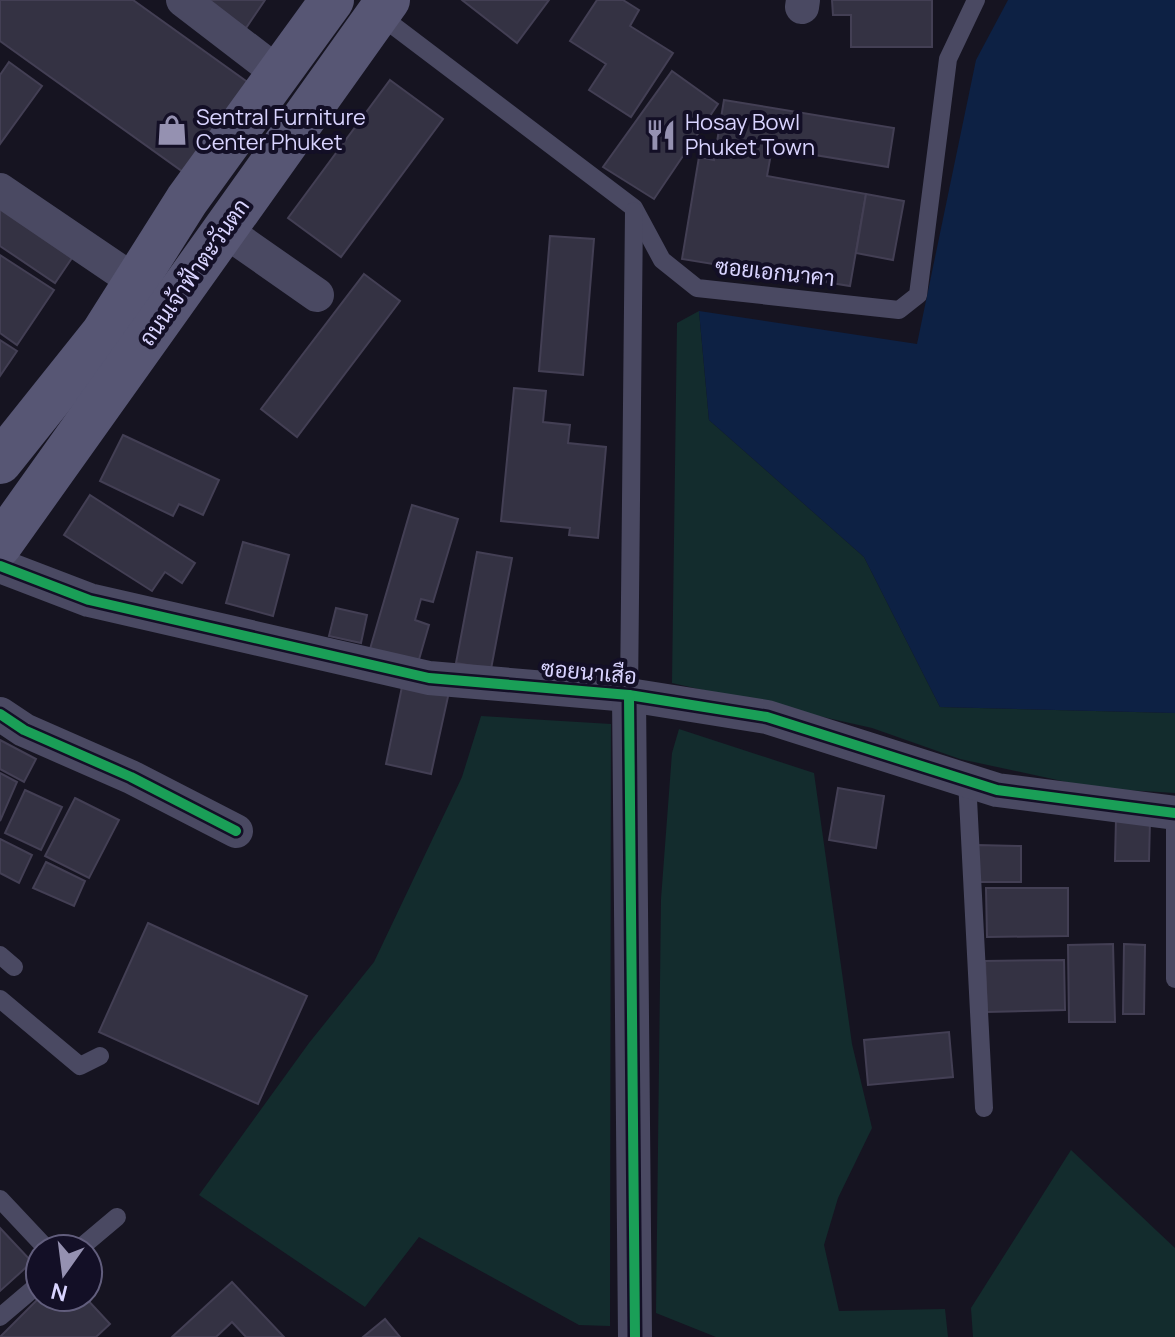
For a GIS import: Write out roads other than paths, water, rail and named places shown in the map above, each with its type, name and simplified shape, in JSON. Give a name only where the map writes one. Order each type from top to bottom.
[{"type":"main road","name":"ถนนเจ้าฟ้าตะวันตก","points":[[0,462],[103,333],[187,200],[332,0]]},
{"type":"main road","name":"ถนนเจ้าฟ้าตะวันตก","points":[[0,545],[383,7]]},
{"type":"street","points":[[183,0],[278,73]]},
{"type":"street","points":[[0,190],[137,283]]},
{"type":"street","points":[[224,230],[317,295]]},
{"type":"street","name":"ซอยนาเสือ","points":[[0,566],[89,600],[429,678],[629,695],[767,717],[997,790],[1175,813]]},
{"type":"street","points":[[629,695],[635,1337]]},
{"type":"street","points":[[0,714],[24,730],[131,777],[236,831]]},
{"type":"lane","name":"ซอยเอกนาคา","points":[[383,7],[634,208],[662,260],[697,288],[899,310],[918,295],[948,59],[976,0]]},
{"type":"lane","points":[[629,695],[634,208]]},
{"type":"lane","points":[[967,780],[984,1108]]},
{"type":"lane","points":[[1175,813],[1175,979]]},
{"type":"lane","points":[[0,999],[80,1066],[100,1056]]},
{"type":"lane","points":[[0,1199],[32,1233]]},
{"type":"lane","points":[[98,1233],[117,1217]]},
{"type":"lane","points":[[0,1317],[24,1297]]},
{"type":"water","points":[[1008,0],[1175,0],[1175,713],[940,707],[864,557],[709,420],[699,311],[917,344],[976,60]]},
{"type":"place","name":"Sentral Furniture Center Phuket","points":[[172,130]]},
{"type":"place","name":"Hosay Bowl Phuket Town","points":[[661,135]]}]
